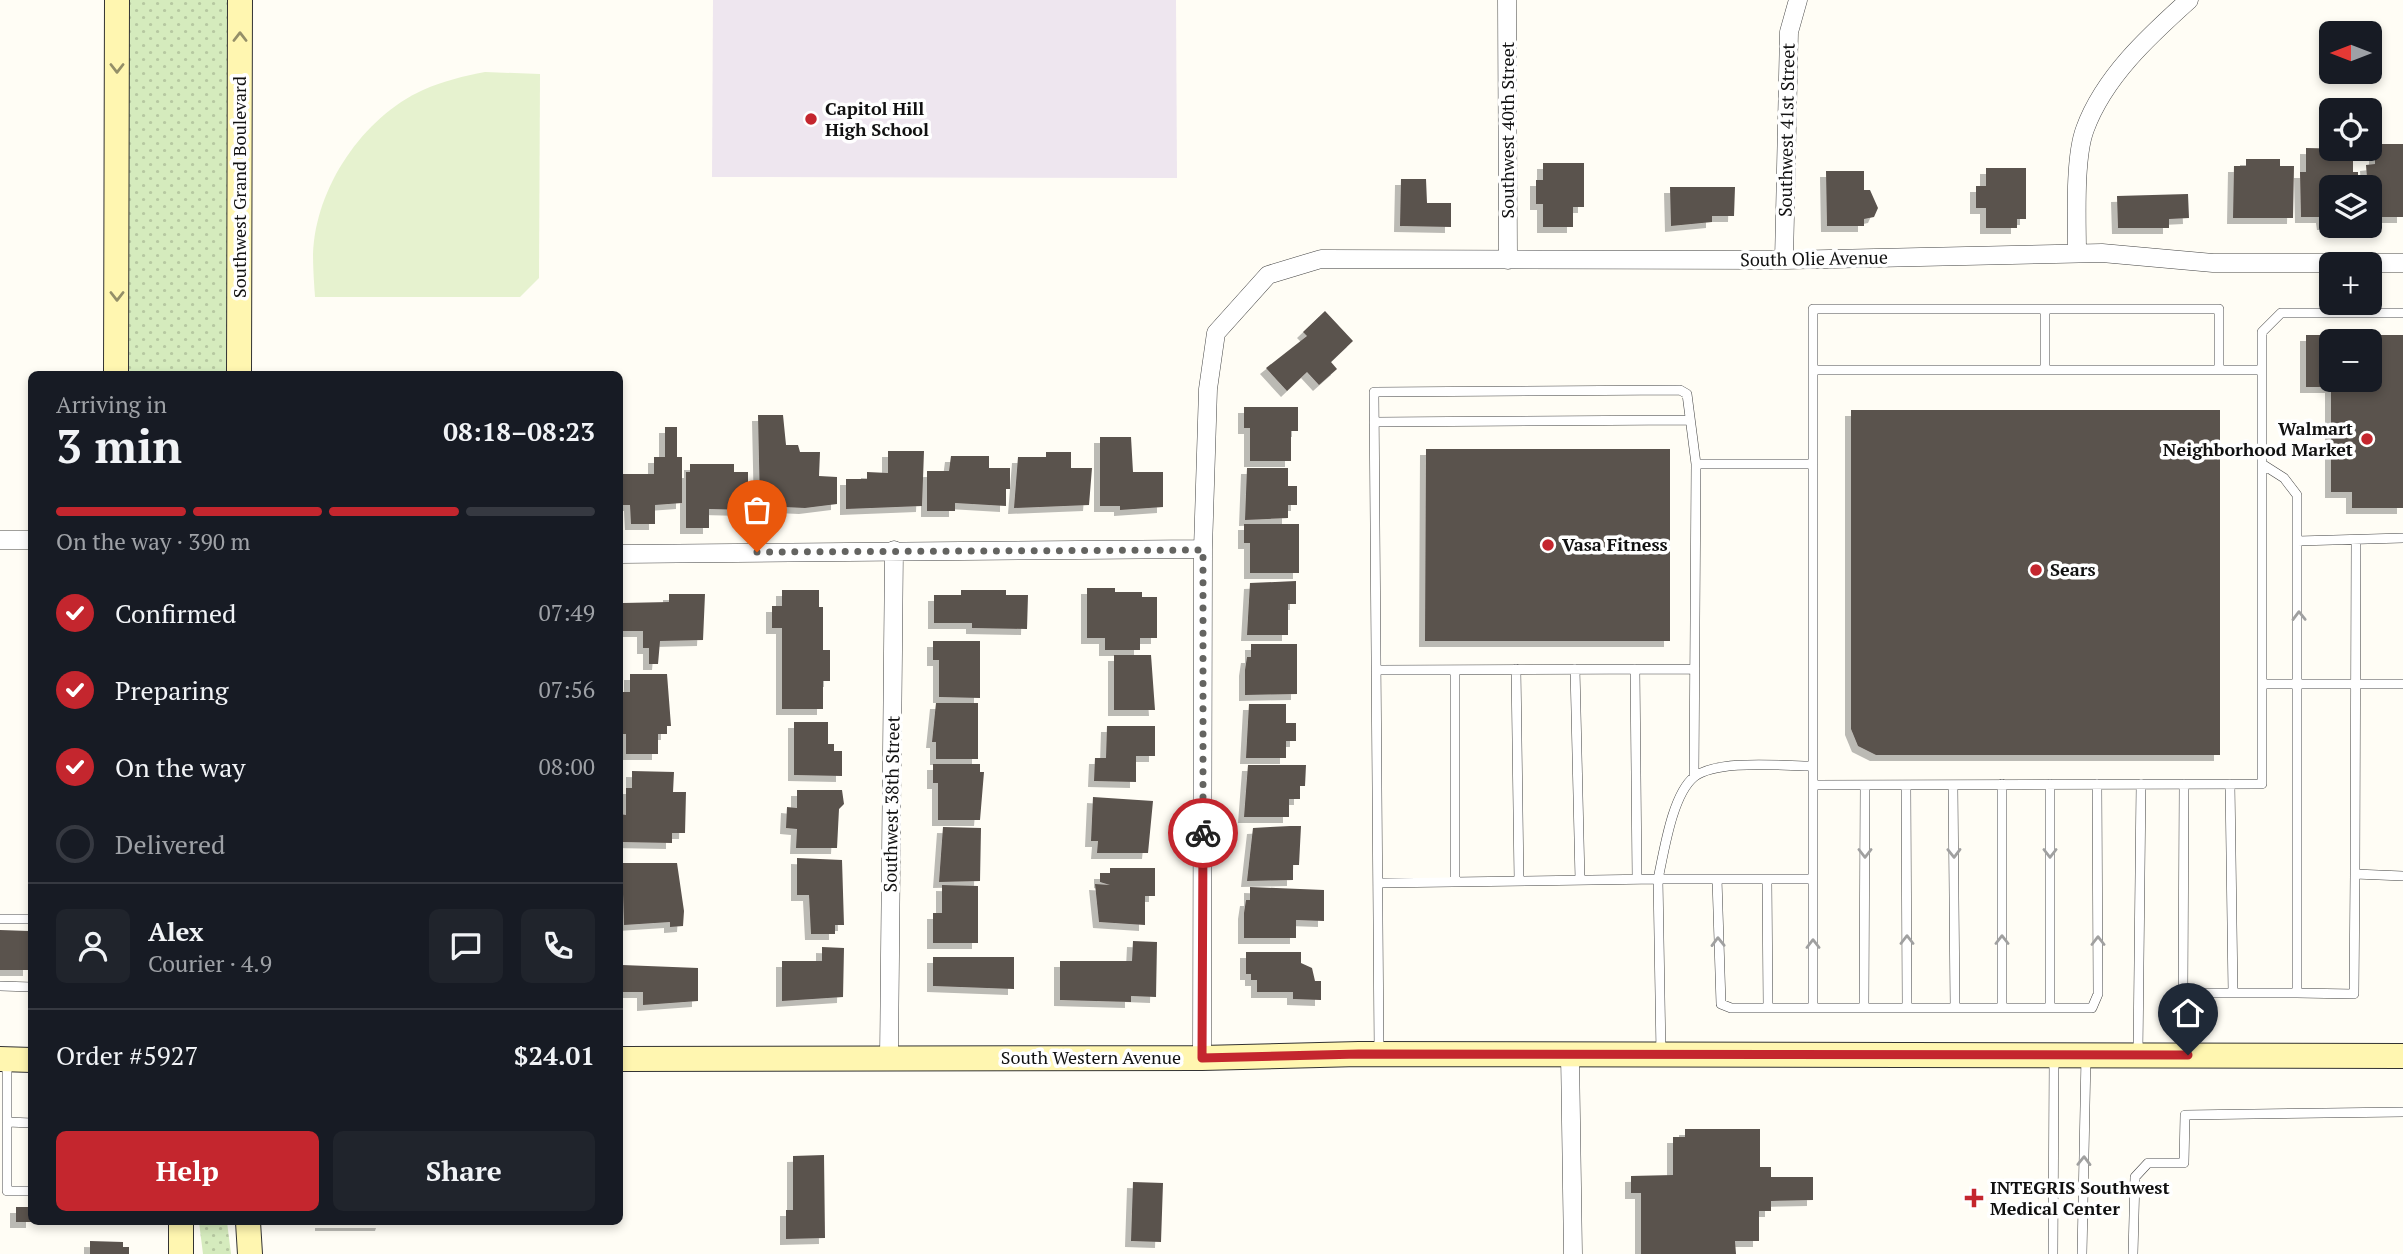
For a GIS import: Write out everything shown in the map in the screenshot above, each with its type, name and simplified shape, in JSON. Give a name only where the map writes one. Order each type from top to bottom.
[{"type":"main road","points":[[116,371],[117,0]]},
{"type":"main road","name":"Southwest Grand Boulevard","points":[[239,371],[240,0]]},
{"type":"main road","name":"South Western Avenue","points":[[623,1059],[1202,1058],[1379,1054],[2403,1056]]},
{"type":"main road","points":[[3,1059],[28,1059]]},
{"type":"main road","points":[[181,1225],[181,1254]]},
{"type":"main road","points":[[248,1225],[250,1254]]},
{"type":"street","name":"Southwest 40th Street","points":[[1507,0],[1508,260]]},
{"type":"street","name":"Southwest 41st Street","points":[[1784,260],[1789,32],[1798,0]]},
{"type":"street","points":[[2077,253],[2077,193],[2084,130],[2121,70],[2144,41],[2189,0]]},
{"type":"street","name":"South Olie Avenue","points":[[1202,1058],[1203,550],[1208,388],[1216,333],[1239,304],[1268,275],[1321,258],[1784,260],[2077,253],[2213,263],[2403,263]]},
{"type":"street","points":[[0,540],[28,540]]},
{"type":"street","points":[[623,554],[894,550],[1203,550]]},
{"type":"street","name":"Southwest 38th Street","points":[[889,1058],[894,550]]},
{"type":"street","points":[[1570,1054],[1573,1254]]},
{"type":"lane","points":[[1813,1008],[1813,309],[2219,309],[2219,370]]},
{"type":"lane","points":[[2045,309],[2045,370]]},
{"type":"lane","points":[[1813,785],[2262,784],[2262,331],[2281,313],[2403,313]]},
{"type":"lane","points":[[1813,370],[2262,370]]},
{"type":"lane","points":[[1379,1054],[1374,393],[1680,390],[1687,394],[1696,464],[1694,777],[1673,812],[1658,879],[1661,1056]]},
{"type":"lane","points":[[1374,422],[1690,420]]},
{"type":"lane","points":[[1696,464],[1813,464]]},
{"type":"lane","points":[[2262,464],[2284,478],[2295,490],[2300,684],[2298,993]]},
{"type":"lane","points":[[2298,541],[2403,538]]},
{"type":"lane","points":[[2184,784],[2183,993],[2354,994],[2356,540]]},
{"type":"lane","points":[[1516,669],[1519,881]]},
{"type":"lane","points":[[1575,669],[1580,880]]},
{"type":"lane","points":[[1635,669],[1637,880]]},
{"type":"lane","points":[[1378,670],[1695,669]]},
{"type":"lane","points":[[1455,670],[1455,882]]},
{"type":"lane","points":[[2262,684],[2403,684]]},
{"type":"lane","points":[[1694,777],[1721,766],[1812,766]]},
{"type":"lane","points":[[2002,784],[2002,1008]]},
{"type":"lane","points":[[2050,784],[2050,1008]]},
{"type":"lane","points":[[1717,879],[1721,1004],[1731,1008],[2092,1008],[2098,994],[2097,784]]},
{"type":"lane","points":[[2138,1055],[2141,784]]},
{"type":"lane","points":[[2230,784],[2233,993]]},
{"type":"lane","points":[[1864,1008],[1865,785]]},
{"type":"lane","points":[[1906,785],[1907,1008]]},
{"type":"lane","points":[[1953,785],[1955,1008]]},
{"type":"lane","points":[[2355,874],[2403,876]]},
{"type":"lane","points":[[1379,883],[1813,879]]},
{"type":"lane","points":[[1767,880],[1768,1008]]},
{"type":"lane","points":[[0,919],[28,919]]},
{"type":"lane","points":[[0,986],[28,987]]},
{"type":"lane","points":[[2053,1254],[2054,1055]]},
{"type":"lane","points":[[2082,1254],[2086,1055]]},
{"type":"lane","points":[[3,1059],[7,1191],[28,1191]]},
{"type":"lane","points":[[2133,1254],[2135,1177],[2148,1163],[2184,1163],[2185,1115],[2403,1112]]},
{"type":"lane","points":[[7,1122],[28,1123]]},
{"type":"shaded area","points":[[713,0],[1176,0],[1177,178],[712,177]]},
{"type":"green space","points":[[128,0],[230,0],[230,371],[126,371]]},
{"type":"green space","points":[[485,72],[540,74],[539,278],[520,297],[315,297],[313,254],[316,229],[333,180],[346,157],[362,136],[401,102],[438,84]]},
{"type":"green space","points":[[199,1225],[227,1225],[231,1254],[203,1254]]},
{"type":"building","points":[[2382,144],[2403,144],[2403,217],[2382,217],[2382,175],[2367,175],[2366,165],[2375,164],[2375,161],[2382,161]]},
{"type":"building","points":[[2306,148],[2319,148],[2319,161],[2353,161],[2353,172],[2358,172],[2358,175],[2319,175],[2319,217],[2301,217],[2300,172],[2306,172]]},
{"type":"building","points":[[2246,159],[2280,159],[2280,166],[2294,166],[2293,218],[2233,218],[2234,166],[2246,166]]},
{"type":"building","points":[[1543,163],[1584,163],[1584,207],[1573,207],[1573,227],[1543,227],[1543,204],[1536,204],[1536,180],[1543,180]]},
{"type":"building","points":[[1986,168],[2026,168],[2026,219],[2017,219],[2017,228],[1986,228],[1986,208],[1976,208],[1976,186],[1986,186]]},
{"type":"building","points":[[1826,171],[1864,171],[1864,190],[1870,190],[1878,208],[1874,217],[1864,219],[1864,226],[1827,226]]},
{"type":"building","points":[[1401,179],[1426,179],[1427,203],[1451,203],[1451,227],[1400,226]]},
{"type":"building","points":[[1670,187],[1735,187],[1734,216],[1712,216],[1712,222],[1671,226]]},
{"type":"building","points":[[2188,194],[2189,218],[2169,219],[2169,228],[2118,228],[2117,196]]},
{"type":"building","points":[[1325,311],[1353,341],[1331,362],[1337,369],[1319,385],[1307,372],[1287,391],[1266,368],[1307,336],[1303,332]]},
{"type":"building","name":"Walmart Neighborhood Market","points":[[2306,335],[2319,335],[2319,387],[2306,387]]},
{"type":"building","name":"Walmart Neighborhood Market","points":[[2382,335],[2403,335],[2403,508],[2352,508],[2352,492],[2331,492],[2331,392],[2382,392]]},
{"type":"building","points":[[1244,407],[1298,407],[1298,431],[1291,431],[1291,461],[1250,461],[1250,428],[1244,428]]},
{"type":"building","name":"Sears","points":[[1851,410],[2220,410],[2220,755],[1876,755],[1858,746],[1851,729]]},
{"type":"building","points":[[758,415],[783,415],[786,445],[798,445],[800,452],[820,452],[819,476],[837,477],[837,504],[805,508],[760,506]]},
{"type":"building","points":[[665,427],[677,427],[677,457],[682,457],[682,503],[655,505],[655,524],[631,524],[630,505],[623,505],[623,474],[654,474],[654,457],[665,457]]},
{"type":"building","points":[[1100,437],[1131,437],[1133,472],[1163,472],[1163,507],[1120,510],[1120,506],[1100,506]]},
{"type":"building","name":"Vasa Fitness","points":[[1426,449],[1670,449],[1670,641],[1425,641]]},
{"type":"building","points":[[888,451],[924,451],[922,506],[846,509],[846,479],[867,479],[867,472],[888,473]]},
{"type":"building","points":[[1046,452],[1071,452],[1071,468],[1092,468],[1089,505],[1014,508],[1018,457],[1046,457]]},
{"type":"building","points":[[951,456],[989,456],[989,468],[1010,468],[1010,489],[1006,489],[1006,506],[955,503],[955,511],[927,511],[927,471],[949,471]]},
{"type":"building","points":[[690,464],[734,464],[734,472],[748,472],[748,510],[709,509],[709,528],[686,528],[686,472],[690,472]]},
{"type":"building","points":[[1247,468],[1288,468],[1288,486],[1297,486],[1297,505],[1288,505],[1288,518],[1245,520]]},
{"type":"building","points":[[1244,524],[1299,524],[1299,573],[1250,573],[1250,543],[1244,543]]},
{"type":"building","points":[[1296,581],[1296,604],[1288,604],[1288,635],[1247,635],[1250,583]]},
{"type":"building","points":[[1087,588],[1115,588],[1115,592],[1142,592],[1142,597],[1157,597],[1157,638],[1140,638],[1140,650],[1105,650],[1105,638],[1087,638]]},
{"type":"building","points":[[782,590],[819,590],[819,607],[823,607],[823,650],[830,650],[830,681],[823,681],[823,709],[782,709],[782,628],[772,628],[772,606],[782,606]]},
{"type":"building","points":[[961,590],[1006,590],[1006,595],[1028,595],[1027,629],[972,628],[972,623],[934,623],[934,595],[961,595]]},
{"type":"building","points":[[669,594],[705,594],[703,640],[660,641],[658,664],[649,664],[649,648],[643,648],[643,631],[623,631],[623,603],[669,602]]},
{"type":"building","points":[[933,641],[980,641],[980,698],[939,697],[939,660],[933,660]]},
{"type":"building","points":[[1251,644],[1297,644],[1297,694],[1245,695],[1245,670],[1247,657],[1251,657]]},
{"type":"building","points":[[1114,655],[1151,655],[1155,710],[1114,710]]},
{"type":"building","points":[[630,674],[667,674],[671,726],[667,726],[667,734],[658,734],[658,754],[626,754],[623,692],[630,692]]},
{"type":"building","points":[[936,703],[978,703],[978,759],[936,759],[936,742],[932,742]]},
{"type":"building","points":[[1249,704],[1286,704],[1286,723],[1296,723],[1296,741],[1286,741],[1286,758],[1246,758]]},
{"type":"building","points":[[794,722],[828,722],[828,744],[834,744],[834,751],[842,751],[842,776],[794,775]]},
{"type":"building","points":[[1107,726],[1155,726],[1155,756],[1136,756],[1136,782],[1094,781],[1095,758],[1106,758]]},
{"type":"building","points":[[933,764],[980,764],[980,772],[984,772],[980,820],[938,820],[938,783],[933,783]]},
{"type":"building","points":[[1248,765],[1306,765],[1305,786],[1300,786],[1300,799],[1289,799],[1289,817],[1244,817]]},
{"type":"building","points":[[632,771],[674,772],[673,792],[686,792],[685,833],[672,833],[672,843],[623,842],[626,788],[632,788]]},
{"type":"building","points":[[797,790],[842,790],[844,804],[839,809],[837,848],[796,848],[797,829],[786,828],[787,807],[797,808]]},
{"type":"building","points":[[1093,797],[1153,801],[1148,853],[1097,853],[1098,841],[1091,841]]},
{"type":"building","points":[[1301,826],[1299,865],[1293,865],[1293,880],[1247,881],[1253,828]]},
{"type":"building","points":[[943,827],[981,828],[980,881],[939,882]]},
{"type":"building","points":[[797,858],[842,860],[844,925],[835,925],[835,934],[811,934],[809,895],[797,895]]},
{"type":"building","points":[[623,863],[677,863],[684,911],[683,926],[670,927],[670,922],[624,925]]},
{"type":"building","points":[[1110,868],[1155,868],[1155,896],[1145,896],[1145,925],[1099,922],[1095,884],[1110,885],[1100,882],[1100,873],[1110,873]]},
{"type":"building","points":[[942,885],[978,886],[978,943],[933,943],[933,913],[942,913]]},
{"type":"building","points":[[1250,887],[1324,890],[1324,921],[1296,920],[1296,938],[1244,938],[1244,913],[1246,900],[1250,900]]},
{"type":"building","points":[[0,930],[28,931],[28,970],[0,970]]},
{"type":"building","points":[[1133,941],[1157,942],[1156,997],[1131,996],[1131,1002],[1060,1000],[1060,961],[1132,961]]},
{"type":"building","points":[[822,947],[844,948],[843,997],[782,1001],[782,961],[822,961]]},
{"type":"building","points":[[1246,952],[1301,952],[1301,963],[1312,968],[1315,981],[1321,981],[1321,1000],[1293,999],[1293,992],[1257,992],[1257,980],[1251,980],[1251,974],[1246,974]]},
{"type":"building","points":[[933,957],[1014,957],[1014,989],[933,986]]},
{"type":"building","points":[[623,965],[698,968],[698,1001],[643,1005],[643,992],[623,992]]},
{"type":"building","points":[[1685,1129],[1760,1129],[1760,1167],[1771,1167],[1771,1177],[1813,1177],[1813,1200],[1771,1201],[1771,1211],[1759,1211],[1759,1241],[1735,1241],[1736,1254],[1641,1254],[1641,1193],[1631,1193],[1631,1176],[1673,1175],[1673,1137],[1685,1137]]},
{"type":"building","points":[[824,1155],[825,1238],[786,1239],[786,1210],[793,1210],[793,1156]]},
{"type":"building","points":[[1133,1182],[1163,1183],[1161,1242],[1131,1241]]},
{"type":"building","points":[[16,1207],[28,1207],[28,1222],[16,1222]]},
{"type":"building","points":[[90,1241],[123,1242],[123,1247],[129,1247],[129,1254],[90,1254]]},
{"type":"way so far","points":[[757,552],[1203,550],[1203,833]]},
{"type":"place","name":"Capitol Hill High School","points":[[811,119]]},
{"type":"place","name":"Walmart Neighborhood Market","points":[[2367,439]]},
{"type":"place","name":"Vasa Fitness","points":[[1548,545]]},
{"type":"place","name":"Sears","points":[[2036,570]]},
{"type":"place","name":"INTEGRIS Southwest Medical Center","points":[[1974,1198]]},
{"type":"route","points":[[1203,833],[1202,1058],[1359,1054],[2188,1055]]}]
